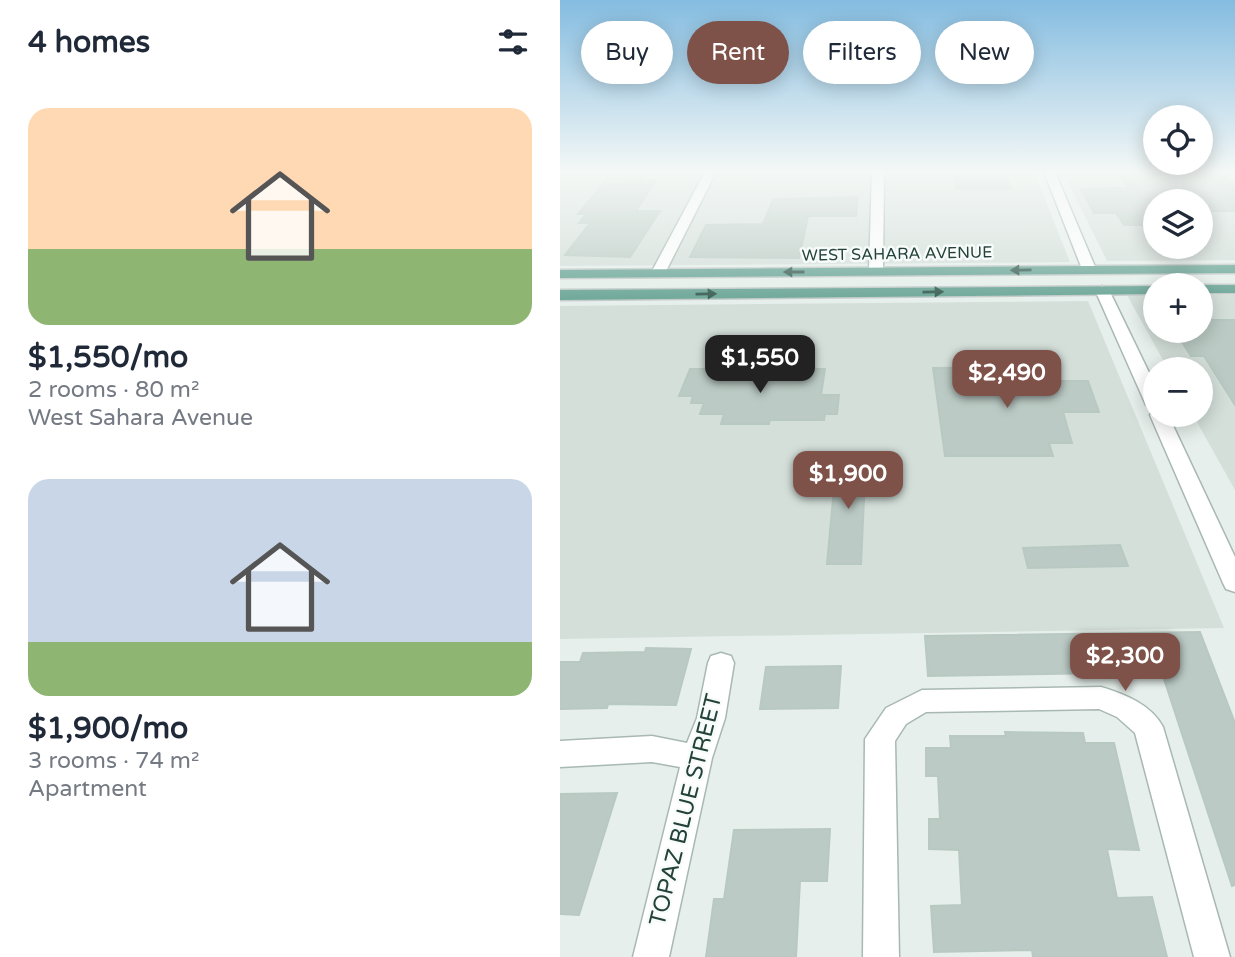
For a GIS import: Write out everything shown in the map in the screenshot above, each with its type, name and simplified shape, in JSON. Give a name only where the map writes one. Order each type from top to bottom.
[{"type":"main road","points":[[975,291],[1034,283],[1071,282],[1084,276],[1089,269]]},
{"type":"main road","points":[[1102,290],[1106,282],[1115,278],[1157,277],[1194,269]]},
{"type":"main road","name":"WEST SAHARA AVENUE","points":[[560,274],[1235,269]]},
{"type":"main road","points":[[563,295],[600,286],[636,282],[658,273]]},
{"type":"main road","points":[[638,294],[645,289],[698,280],[720,273]]},
{"type":"main road","points":[[1213,289],[1235,289]]},
{"type":"main road","name":"WEST SAHARA AVENUE","points":[[563,295],[1143,290]]},
{"type":"street","points":[[658,273],[687,217]]},
{"type":"street","points":[[876,271],[877,217]]},
{"type":"street","points":[[1067,217],[1089,269]]},
{"type":"street","points":[[1102,290],[1143,379]]},
{"type":"street","points":[[1165,427],[1235,583]]},
{"type":"street","name":"TOPAZ BLUE STREET","points":[[651,957],[697,758],[711,718],[721,663]]},
{"type":"street","points":[[881,957],[880,739],[896,716],[922,701],[1101,698],[1127,709],[1148,727],[1213,957]]},
{"type":"street","points":[[560,754],[652,749],[697,758]]},
{"type":"shaded area","points":[[560,217],[1052,217],[1070,262],[560,266]]},
{"type":"shaded area","points":[[1085,217],[1143,217],[1143,259],[1213,259],[1213,217],[1235,217],[1235,260],[1107,261]]},
{"type":"shaded area","points":[[1127,295],[1143,295],[1143,324]]},
{"type":"shaded area","points":[[1213,295],[1235,295],[1235,490],[1200,427],[1213,427],[1213,357],[1161,357],[1154,343],[1213,343]]},
{"type":"shaded area","points":[[1088,301],[1224,628],[560,639],[560,306]]},
{"type":"building","points":[[584,217],[656,217],[630,257],[565,255],[590,223],[579,223]]},
{"type":"building","points":[[766,217],[808,217],[799,258],[690,257],[706,225],[763,224]]},
{"type":"building","points":[[1118,217],[1143,217],[1143,225],[1124,225]]},
{"type":"building","points":[[1213,320],[1235,320],[1235,405],[1213,370],[1213,357],[1191,356],[1183,343],[1213,343]]},
{"type":"building","points":[[1050,367],[1054,381],[1088,381],[1099,412],[1063,412],[1072,443],[1049,443],[1053,456],[945,456],[933,368]]},
{"type":"building","points":[[690,369],[825,369],[821,395],[839,395],[837,414],[825,414],[824,420],[721,424],[724,414],[700,414],[704,403],[691,403],[693,396],[679,396]]},
{"type":"building","points":[[837,456],[866,456],[861,564],[827,564]]},
{"type":"building","points":[[1120,545],[1128,566],[1028,568],[1023,548]]},
{"type":"building","points":[[1200,632],[1235,723],[1235,885],[1232,886],[1162,673],[1137,674],[1134,663],[1099,663],[1102,673],[928,676],[925,636]]},
{"type":"building","points":[[646,648],[691,649],[676,705],[608,704],[607,708],[560,709],[560,662],[580,662],[583,653],[645,652]]},
{"type":"building","points":[[841,666],[838,708],[760,709],[766,667]]},
{"type":"building","points":[[1005,732],[1083,733],[1085,743],[1114,743],[1139,850],[1107,849],[1117,898],[1152,897],[1167,957],[1033,957],[1032,950],[934,952],[931,906],[962,905],[959,850],[929,849],[929,819],[940,819],[938,776],[926,776],[926,748],[951,748],[950,736],[1006,736]]},
{"type":"building","points":[[617,793],[579,915],[560,914],[560,794]]},
{"type":"building","points":[[830,829],[827,881],[800,881],[796,957],[706,957],[714,899],[724,899],[734,830]]}]
